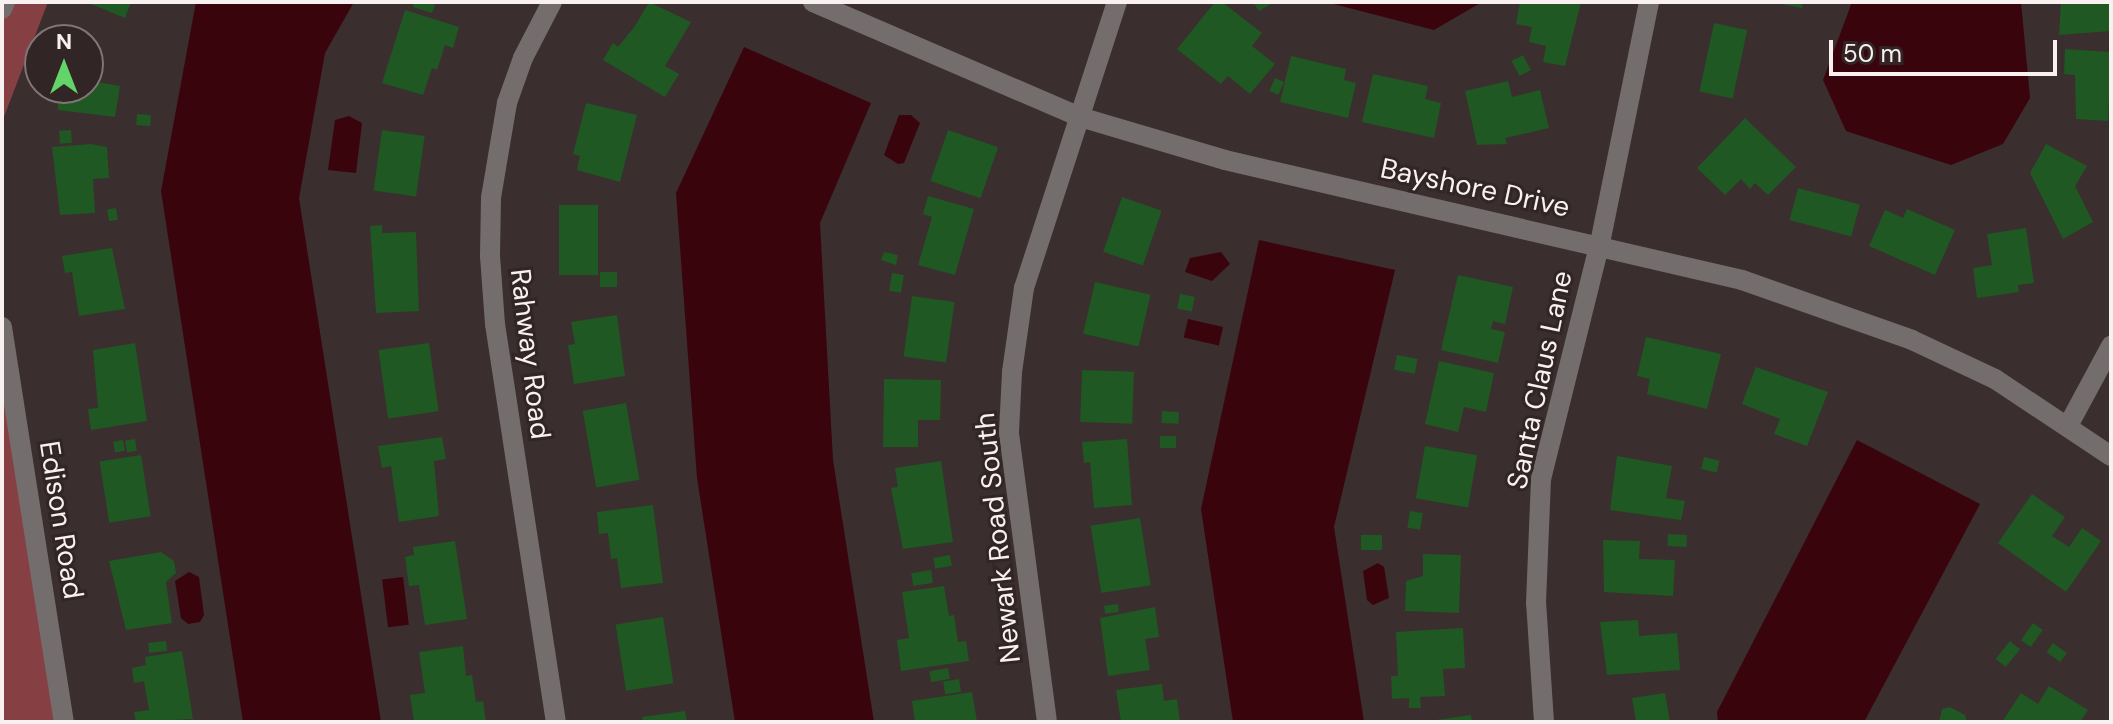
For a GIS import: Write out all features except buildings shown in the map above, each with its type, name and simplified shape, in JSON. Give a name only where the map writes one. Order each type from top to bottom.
[{"type":"street","points":[[2,9],[5,2]]},
{"type":"street","name":"Rahway Road","points":[[552,2],[523,58],[507,103],[491,198],[490,256],[495,324],[556,722]]},
{"type":"street","name":"Bayshore Drive","points":[[813,2],[1080,117],[1225,160],[1600,243],[1742,280],[1912,340],[1995,379],[2069,424],[2111,456]]},
{"type":"street","name":"Newark Road South","points":[[1047,722],[1009,432],[1012,372],[1024,288],[1117,2]]},
{"type":"street","name":"Santa Claus Lane","points":[[1544,722],[1536,603],[1541,479],[1600,243],[1649,2]]},
{"type":"street","name":"Edison Road","points":[[2,327],[64,722]]},
{"type":"street","points":[[2069,424],[2111,346]]},
{"type":"shaded area","points":[[2,2],[48,2],[40,24],[24,24],[24,65],[2,122]]},
{"type":"shaded area","points":[[196,2],[354,2],[325,53],[299,198],[381,722],[243,722],[161,191]]},
{"type":"shaded area","points":[[1326,2],[1482,2],[1434,30]]},
{"type":"shaded area","points":[[1852,2],[2021,2],[2030,98],[2003,144],[1951,165],[1846,131],[1823,80]]},
{"type":"shaded area","points":[[744,47],[871,103],[820,223],[833,460],[874,722],[735,722],[697,478],[676,193]]},
{"type":"shaded area","points":[[899,115],[911,115],[920,123],[904,163],[898,164],[884,155]]},
{"type":"shaded area","points":[[349,116],[362,123],[356,173],[328,170],[335,120]]},
{"type":"shaded area","points":[[1259,240],[1395,270],[1334,527],[1364,722],[1233,722],[1201,509]]},
{"type":"shaded area","points":[[1221,252],[1230,264],[1212,281],[1185,272],[1190,258]]},
{"type":"shaded area","points":[[2,305],[66,722],[2,722]]},
{"type":"shaded area","points":[[1188,319],[1223,327],[1219,346],[1184,338]]},
{"type":"shaded area","points":[[1857,440],[1980,504],[1864,722],[1718,722],[1717,712]]},
{"type":"shaded area","points":[[1378,563],[1384,567],[1389,598],[1373,605],[1367,600],[1363,571]]},
{"type":"shaded area","points":[[189,572],[199,577],[204,615],[200,622],[188,624],[181,618],[175,581]]},
{"type":"shaded area","points":[[403,577],[409,625],[388,627],[382,580]]}]
